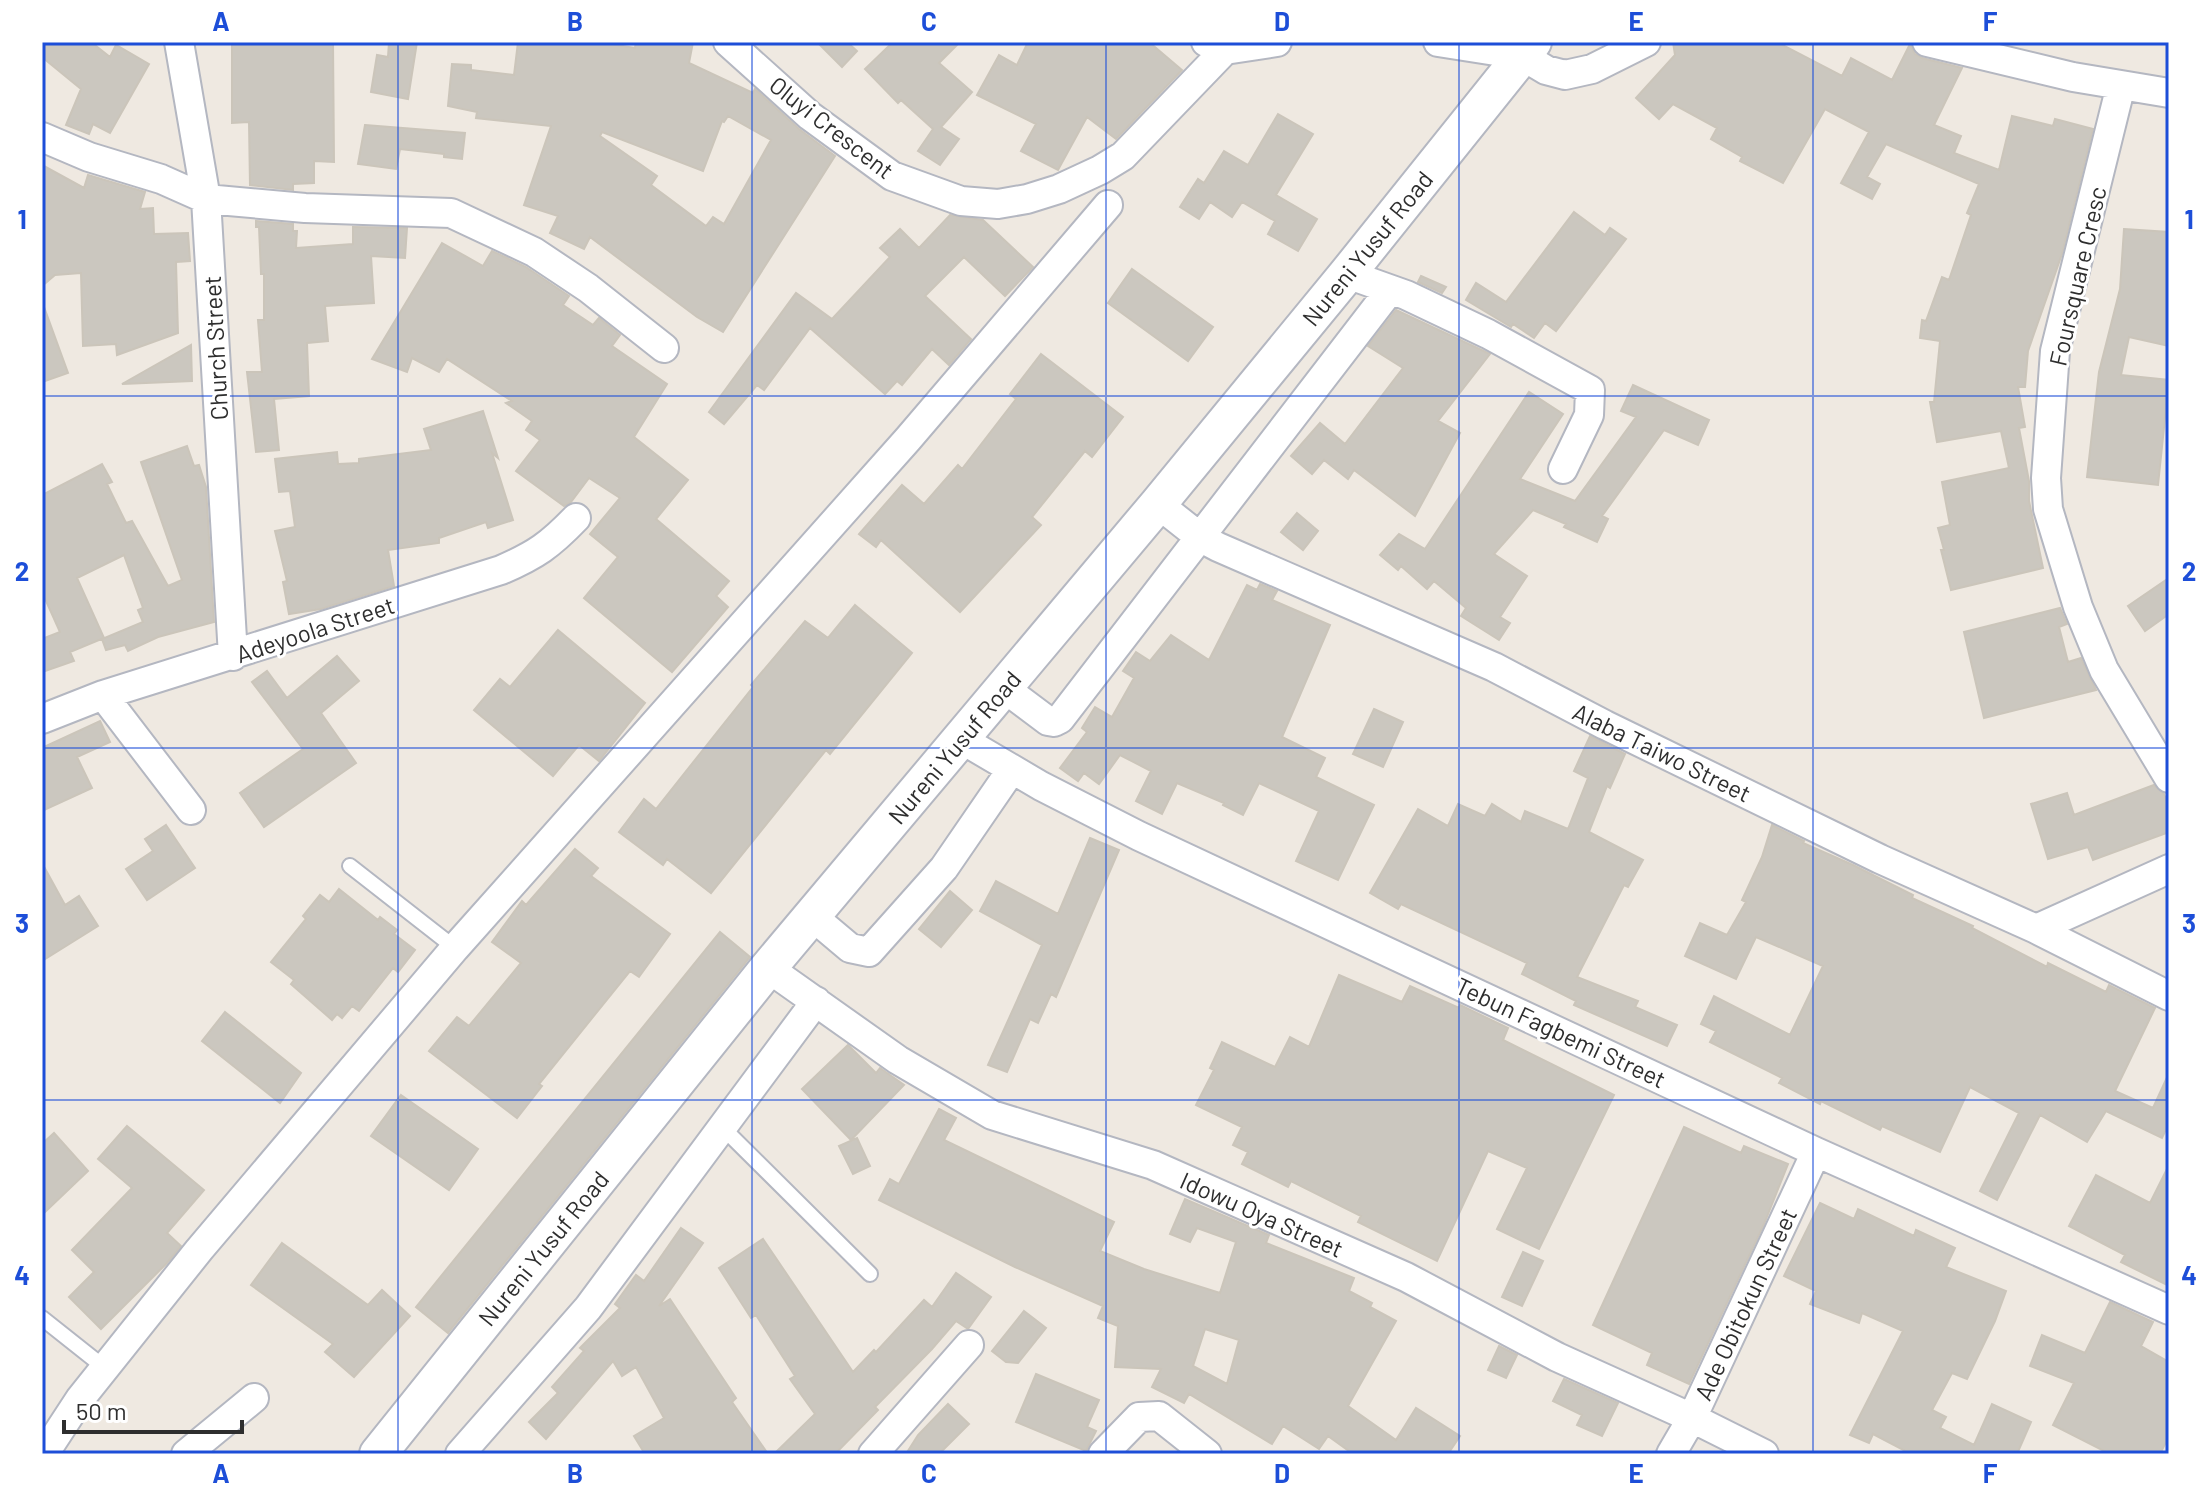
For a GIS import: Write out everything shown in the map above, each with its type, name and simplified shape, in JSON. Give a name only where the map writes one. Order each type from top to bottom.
[{"type":"street","name":"Church Street","points":[[179,42],[206,199],[233,656]]},
{"type":"street","name":"Oluyi Crescent","points":[[728,42],[810,116],[892,176],[961,201],[998,204],[1059,189],[1123,156],[1216,46]]},
{"type":"street","points":[[1216,46],[1277,42]]},
{"type":"street","points":[[1438,42],[1527,49],[1546,70],[1565,75],[1592,69],[1646,42]]},
{"type":"street","points":[[1927,42],[2073,77],[2169,93]]},
{"type":"street","name":"Nureni Yusuf Road","points":[[378,1454],[768,968],[1158,504],[1527,49]]},
{"type":"street","name":"Foursquare Cresc","points":[[2121,85],[2055,351],[2046,478],[2048,509],[2078,607],[2104,670],[2169,778]]},
{"type":"street","points":[[42,137],[89,157],[161,179],[206,199],[305,208],[451,213],[534,252],[588,288],[664,348]]},
{"type":"street","points":[[44,1454],[80,1399],[199,1250],[455,948],[908,439],[1108,205]]},
{"type":"street","points":[[1347,274],[1488,334],[1590,390],[1589,415],[1563,469]]},
{"type":"street","points":[[1004,688],[1048,721],[1060,719],[1390,290]]},
{"type":"street","name":"Alaba Taiwo Street","points":[[1158,504],[1201,538],[1494,667],[1605,725],[1880,859],[2036,929],[2169,996]]},
{"type":"street","name":"Adeyoola Street","points":[[42,719],[103,695],[501,570],[532,557],[551,544],[576,518]]},
{"type":"street","points":[[103,695],[191,810]]},
{"type":"street","name":"Tebun Fagbemi Street","points":[[961,739],[1139,836],[1816,1152],[2169,1310]]},
{"type":"street","points":[[812,916],[850,948],[869,952],[944,868],[1012,769]]},
{"type":"street","points":[[2036,929],[2169,869]]},
{"type":"street","name":"Idowu Oya Street","points":[[768,968],[898,1060],[992,1115],[1153,1165],[1406,1277],[1557,1357],[1764,1454]]},
{"type":"street","points":[[460,1454],[588,1308],[816,1001]]},
{"type":"street","name":"Ade Obitokun Street","points":[[1671,1454],[1692,1418],[1816,1152]]},
{"type":"street","points":[[873,1454],[969,1345]]},
{"type":"street","points":[[186,1454],[254,1398]]},
{"type":"street","points":[[1103,1454],[1139,1417],[1159,1416],[1207,1454]]},
{"type":"lane","points":[[350,866],[455,948]]},
{"type":"lane","points":[[722,1127],[870,1274]]},
{"type":"lane","points":[[42,1318],[105,1368]]},
{"type":"building","points":[[42,42],[91,42],[110,57],[116,45],[149,64],[110,133],[93,124],[89,134],[66,125],[81,89],[42,57]]},
{"type":"building","points":[[232,42],[333,42],[334,162],[314,161],[314,183],[293,184],[293,190],[250,185],[249,122],[232,123]]},
{"type":"building","points":[[389,42],[417,42],[408,99],[371,92],[377,55],[388,57]]},
{"type":"building","points":[[518,42],[599,42],[635,48],[636,42],[693,42],[689,63],[753,93],[755,89],[799,129],[835,156],[723,332],[697,317],[590,237],[584,249],[550,233],[558,216],[524,205],[551,126],[476,118],[477,112],[448,106],[452,64],[471,65],[471,70],[514,75]],"holes":[[[728,116],[771,140],[724,224],[713,217],[706,226],[651,185],[657,176],[600,136],[602,132],[703,171],[722,121]]]},
{"type":"building","points":[[817,42],[847,42],[857,51],[842,67]]},
{"type":"building","points":[[893,42],[960,42],[939,63],[972,92],[941,127],[959,139],[940,165],[918,151],[933,129],[901,100],[898,103],[865,69]]},
{"type":"building","points":[[1028,42],[1149,42],[1182,70],[1116,139],[1087,117],[1058,170],[1021,151],[1036,124],[977,95],[999,55],[1017,65]]},
{"type":"building","points":[[1673,42],[1777,42],[1842,76],[1851,58],[1892,80],[1910,44],[1915,54],[1922,58],[1962,68],[1934,125],[1961,136],[1954,153],[1999,170],[2012,116],[2053,126],[2055,119],[2093,129],[2062,254],[2028,351],[2025,387],[2018,387],[2025,427],[2019,428],[2029,481],[2029,501],[2043,568],[1951,590],[1941,550],[1944,550],[1938,528],[1950,525],[1942,482],[2009,468],[2001,431],[1937,442],[1930,402],[1934,402],[1940,341],[1920,338],[1922,320],[1926,321],[1942,277],[1949,280],[1971,215],[1967,213],[1979,184],[1886,144],[1867,177],[1880,184],[1872,199],[1841,183],[1869,132],[1825,109],[1783,183],[1740,161],[1742,157],[1711,139],[1717,128],[1673,104],[1659,119],[1636,98],[1675,55]]},
{"type":"building","points":[[1278,114],[1313,134],[1276,195],[1317,219],[1298,251],[1268,234],[1275,221],[1242,202],[1232,217],[1210,202],[1199,219],[1180,207],[1198,179],[1204,183],[1224,151],[1248,165]]},
{"type":"building","points":[[365,125],[465,133],[462,159],[400,149],[396,169],[358,164]]},
{"type":"building","points":[[42,165],[84,188],[88,175],[145,192],[140,209],[153,208],[154,234],[188,233],[190,261],[176,262],[178,333],[117,355],[116,344],[83,346],[81,273],[55,275],[42,286]]},
{"type":"building","points":[[1574,212],[1605,235],[1610,228],[1626,239],[1556,331],[1545,323],[1534,338],[1466,300],[1476,283],[1506,302]]},
{"type":"building","points":[[950,215],[983,220],[1033,267],[1005,296],[964,257],[925,296],[971,339],[949,365],[932,349],[902,385],[897,381],[885,394],[810,328],[764,390],[757,385],[724,424],[709,412],[796,293],[832,319],[890,257],[880,248],[900,229],[919,248]]},
{"type":"building","points":[[256,221],[293,224],[293,231],[297,231],[296,248],[353,244],[353,227],[407,228],[405,258],[371,256],[374,303],[325,306],[328,341],[307,343],[309,396],[274,399],[279,450],[256,452],[247,372],[262,372],[258,320],[264,320],[264,274],[261,274],[259,227],[256,227]]},
{"type":"building","points":[[2124,229],[2169,232],[2169,346],[2129,337],[2121,375],[2169,380],[2158,485],[2087,477],[2099,372],[2120,289]]},
{"type":"building","points":[[442,243],[483,266],[492,251],[526,267],[569,296],[563,305],[593,325],[599,318],[620,335],[612,346],[667,384],[634,437],[688,480],[656,519],[729,581],[716,596],[728,607],[672,672],[584,598],[618,557],[590,534],[620,498],[589,478],[571,502],[564,506],[516,471],[540,440],[526,430],[532,421],[506,403],[512,401],[447,359],[439,372],[412,358],[407,372],[372,359]]},
{"type":"building","points":[[1132,269],[1213,327],[1188,361],[1108,303]]},
{"type":"building","points":[[1421,276],[1446,287],[1442,293],[1418,282]]},
{"type":"building","points":[[42,307],[68,373],[42,382]]},
{"type":"building","points":[[1396,310],[1490,354],[1438,421],[1460,433],[1415,516],[1354,470],[1348,479],[1324,460],[1312,474],[1291,456],[1320,423],[1345,444],[1403,368],[1368,346]]},
{"type":"building","points":[[191,345],[192,381],[122,384]]},
{"type":"building","points":[[1041,354],[1123,417],[1092,457],[1085,451],[1032,517],[1041,525],[960,612],[881,540],[876,547],[859,534],[902,485],[924,504],[958,465],[962,469],[1016,399],[1010,394]]},
{"type":"building","points":[[1633,385],[1709,420],[1698,445],[1664,430],[1602,516],[1608,519],[1597,542],[1533,510],[1494,554],[1527,576],[1500,617],[1510,623],[1499,640],[1461,616],[1466,608],[1434,581],[1427,589],[1401,566],[1398,570],[1380,555],[1399,534],[1425,549],[1529,392],[1563,414],[1520,479],[1575,501],[1636,417],[1621,411]]},
{"type":"building","points":[[483,411],[498,458],[492,453],[513,520],[488,528],[486,522],[439,538],[439,543],[388,550],[394,586],[321,609],[289,614],[283,582],[287,581],[275,531],[295,527],[290,491],[279,492],[275,459],[337,452],[338,464],[359,463],[359,459],[431,450],[424,429]]},
{"type":"building","points":[[187,446],[194,466],[199,465],[206,487],[214,622],[158,637],[128,651],[125,645],[106,650],[102,639],[143,622],[138,610],[143,608],[124,555],[77,578],[104,638],[70,652],[74,661],[42,672],[42,639],[60,632],[42,592],[42,495],[102,464],[112,482],[107,484],[126,523],[132,521],[168,586],[182,580],[141,462]]},
{"type":"building","points":[[1297,513],[1318,531],[1303,550],[1281,532]]},
{"type":"building","points":[[2169,578],[2169,614],[2145,631],[2128,606]]},
{"type":"building","points":[[1260,584],[1277,591],[1272,600],[1330,625],[1282,737],[1325,758],[1316,777],[1374,805],[1338,880],[1296,861],[1319,811],[1259,783],[1243,815],[1224,803],[1177,783],[1162,814],[1136,801],[1151,771],[1120,755],[1099,784],[1084,773],[1078,781],[1060,768],[1087,732],[1082,728],[1095,707],[1112,717],[1134,678],[1123,671],[1136,652],[1150,661],[1171,635],[1209,660],[1247,585],[1257,590]]},
{"type":"building","points":[[855,605],[912,653],[830,754],[826,750],[711,893],[667,859],[663,865],[619,832],[644,799],[656,809],[753,687],[751,685],[805,621],[828,638]]},
{"type":"building","points":[[2060,608],[2067,624],[2059,627],[2068,662],[2081,658],[2096,690],[1984,718],[1964,632]]},
{"type":"building","points":[[558,630],[645,703],[599,761],[579,745],[553,776],[474,710],[500,679],[510,687]]},
{"type":"building","points":[[337,656],[359,681],[321,713],[356,763],[264,827],[240,793],[303,749],[252,682],[267,671],[287,698]]},
{"type":"building","points":[[1374,709],[1403,722],[1383,767],[1353,754]]},
{"type":"building","points":[[100,721],[110,742],[77,757],[92,788],[42,811],[42,748]]},
{"type":"building","points":[[1590,736],[1625,754],[1610,788],[1607,786],[1589,832],[1643,860],[1628,887],[1624,885],[1577,977],[1638,1001],[1635,1007],[1677,1025],[1667,1046],[1574,1005],[1576,1001],[1522,974],[1527,963],[1401,904],[1398,909],[1370,893],[1418,809],[1448,826],[1458,804],[1485,816],[1492,804],[1521,822],[1525,811],[1568,829],[1588,778],[1574,771]]},
{"type":"building","points":[[2154,785],[2164,794],[2169,807],[2169,832],[2093,860],[2088,847],[2048,859],[2031,804],[2067,793],[2074,815]]},
{"type":"building","points":[[166,825],[195,868],[147,900],[126,869],[153,851],[145,839]]},
{"type":"building","points":[[1772,825],[1913,895],[1912,898],[1973,926],[2047,967],[2048,963],[2106,992],[2109,985],[2155,1008],[2115,1091],[2153,1108],[2169,1073],[2169,1123],[2162,1138],[2106,1111],[2087,1142],[2040,1115],[1997,1200],[1980,1191],[2019,1113],[1970,1087],[1940,1152],[1882,1126],[1880,1130],[1821,1101],[1820,1104],[1779,1083],[1782,1078],[1710,1042],[1716,1031],[1701,1024],[1714,996],[1790,1035],[1823,966],[1756,937],[1736,979],[1685,956],[1700,923],[1727,935],[1746,902],[1742,900],[1762,857]]},
{"type":"building","points":[[1090,838],[1119,850],[1056,997],[1051,994],[1038,1023],[1030,1019],[1007,1072],[988,1065],[1042,945],[980,911],[996,881],[1058,914]]},
{"type":"building","points":[[575,849],[598,868],[591,876],[670,934],[639,977],[630,971],[539,1084],[542,1086],[517,1118],[429,1051],[457,1017],[469,1026],[521,963],[492,942],[522,901],[526,905]]},
{"type":"building","points":[[42,863],[65,905],[79,896],[98,926],[42,961]]},
{"type":"building","points":[[339,889],[378,920],[380,917],[397,930],[394,934],[415,950],[398,972],[393,968],[359,1011],[352,1006],[342,1018],[337,1014],[332,1020],[291,984],[294,980],[271,962],[306,919],[303,916],[320,895],[329,902]]},
{"type":"building","points":[[950,891],[972,910],[941,947],[919,929]]},
{"type":"building","points":[[720,932],[750,957],[448,1333],[416,1307]]},
{"type":"building","points":[[1339,975],[1402,1002],[1410,986],[1459,1008],[1460,1005],[1508,1028],[1503,1040],[1614,1095],[1539,1249],[1497,1229],[1527,1168],[1488,1151],[1437,1261],[1358,1222],[1361,1216],[1291,1181],[1288,1187],[1242,1164],[1248,1152],[1233,1145],[1242,1127],[1196,1105],[1214,1070],[1210,1068],[1222,1042],[1275,1067],[1290,1037],[1309,1047]]},
{"type":"building","points":[[225,1012],[301,1073],[280,1103],[202,1041]]},
{"type":"building","points":[[848,1045],[876,1073],[880,1068],[904,1085],[851,1140],[802,1089]]},
{"type":"building","points":[[401,1095],[478,1149],[449,1190],[371,1136]]},
{"type":"building","points":[[939,1109],[956,1118],[944,1140],[1114,1222],[1100,1251],[1144,1269],[1220,1293],[1236,1242],[1197,1228],[1190,1242],[1170,1234],[1185,1199],[1269,1235],[1266,1243],[1354,1278],[1349,1291],[1396,1321],[1348,1406],[1396,1440],[1416,1408],[1460,1436],[1448,1454],[1353,1454],[1328,1436],[1319,1449],[1283,1426],[1272,1444],[1189,1394],[1184,1403],[1152,1387],[1161,1369],[1115,1367],[1118,1326],[1098,1318],[1103,1306],[879,1200],[890,1179],[899,1184]],"holes":[[[1205,1329],[1239,1340],[1227,1384],[1193,1366]]]},
{"type":"building","points":[[127,1126],[204,1190],[167,1233],[181,1246],[101,1329],[69,1297],[94,1272],[72,1250],[132,1188],[98,1159]]},
{"type":"building","points":[[1684,1127],[1741,1153],[1744,1146],[1788,1164],[1764,1224],[1689,1384],[1647,1365],[1652,1353],[1593,1325]]},
{"type":"building","points":[[54,1133],[88,1171],[42,1215],[42,1144]]},
{"type":"building","points":[[857,1138],[870,1166],[853,1174],[839,1146]]},
{"type":"building","points":[[2169,1165],[2169,1286],[2121,1262],[2125,1255],[2069,1226],[2096,1175],[2150,1203]]},
{"type":"building","points":[[1820,1203],[1854,1219],[1858,1209],[1914,1236],[1916,1230],[1955,1248],[1946,1267],[2006,1291],[1967,1379],[1952,1373],[1932,1410],[1946,1417],[1940,1428],[1974,1445],[1992,1404],[2031,1422],[2017,1454],[1911,1454],[1873,1434],[1869,1443],[1850,1435],[1903,1331],[1862,1313],[1859,1323],[1810,1304],[1816,1291],[1784,1276]]},
{"type":"building","points":[[681,1228],[703,1243],[659,1306],[670,1299],[736,1398],[732,1402],[768,1454],[645,1454],[634,1436],[664,1418],[636,1367],[622,1376],[613,1361],[546,1439],[529,1422],[558,1393],[552,1387],[584,1351],[580,1348],[620,1308],[615,1304],[636,1275],[644,1281]]},
{"type":"building","points":[[763,1239],[853,1372],[924,1300],[932,1307],[956,1273],[991,1297],[968,1329],[956,1321],[835,1454],[774,1454],[815,1414],[790,1379],[795,1376],[756,1315],[751,1318],[719,1268]]},
{"type":"building","points":[[282,1243],[368,1305],[382,1290],[410,1316],[354,1377],[325,1352],[333,1344],[251,1285]]},
{"type":"building","points":[[1523,1252],[1543,1261],[1522,1306],[1502,1297]]},
{"type":"building","points":[[2110,1302],[2153,1322],[2141,1346],[2169,1362],[2169,1436],[2160,1454],[2110,1454],[2053,1425],[2074,1383],[2030,1366],[2042,1335],[2085,1353]]},
{"type":"building","points":[[1024,1311],[1046,1328],[1018,1363],[1006,1362],[992,1351]]},
{"type":"building","points":[[1499,1346],[1517,1355],[1506,1378],[1488,1370]]},
{"type":"building","points":[[1036,1374],[1099,1400],[1087,1427],[1096,1431],[1086,1451],[1016,1422]]},
{"type":"building","points":[[1564,1379],[1618,1403],[1602,1436],[1577,1425],[1582,1415],[1553,1401]]},
{"type":"building","points":[[948,1404],[969,1424],[939,1454],[906,1454],[918,1435]]}]
